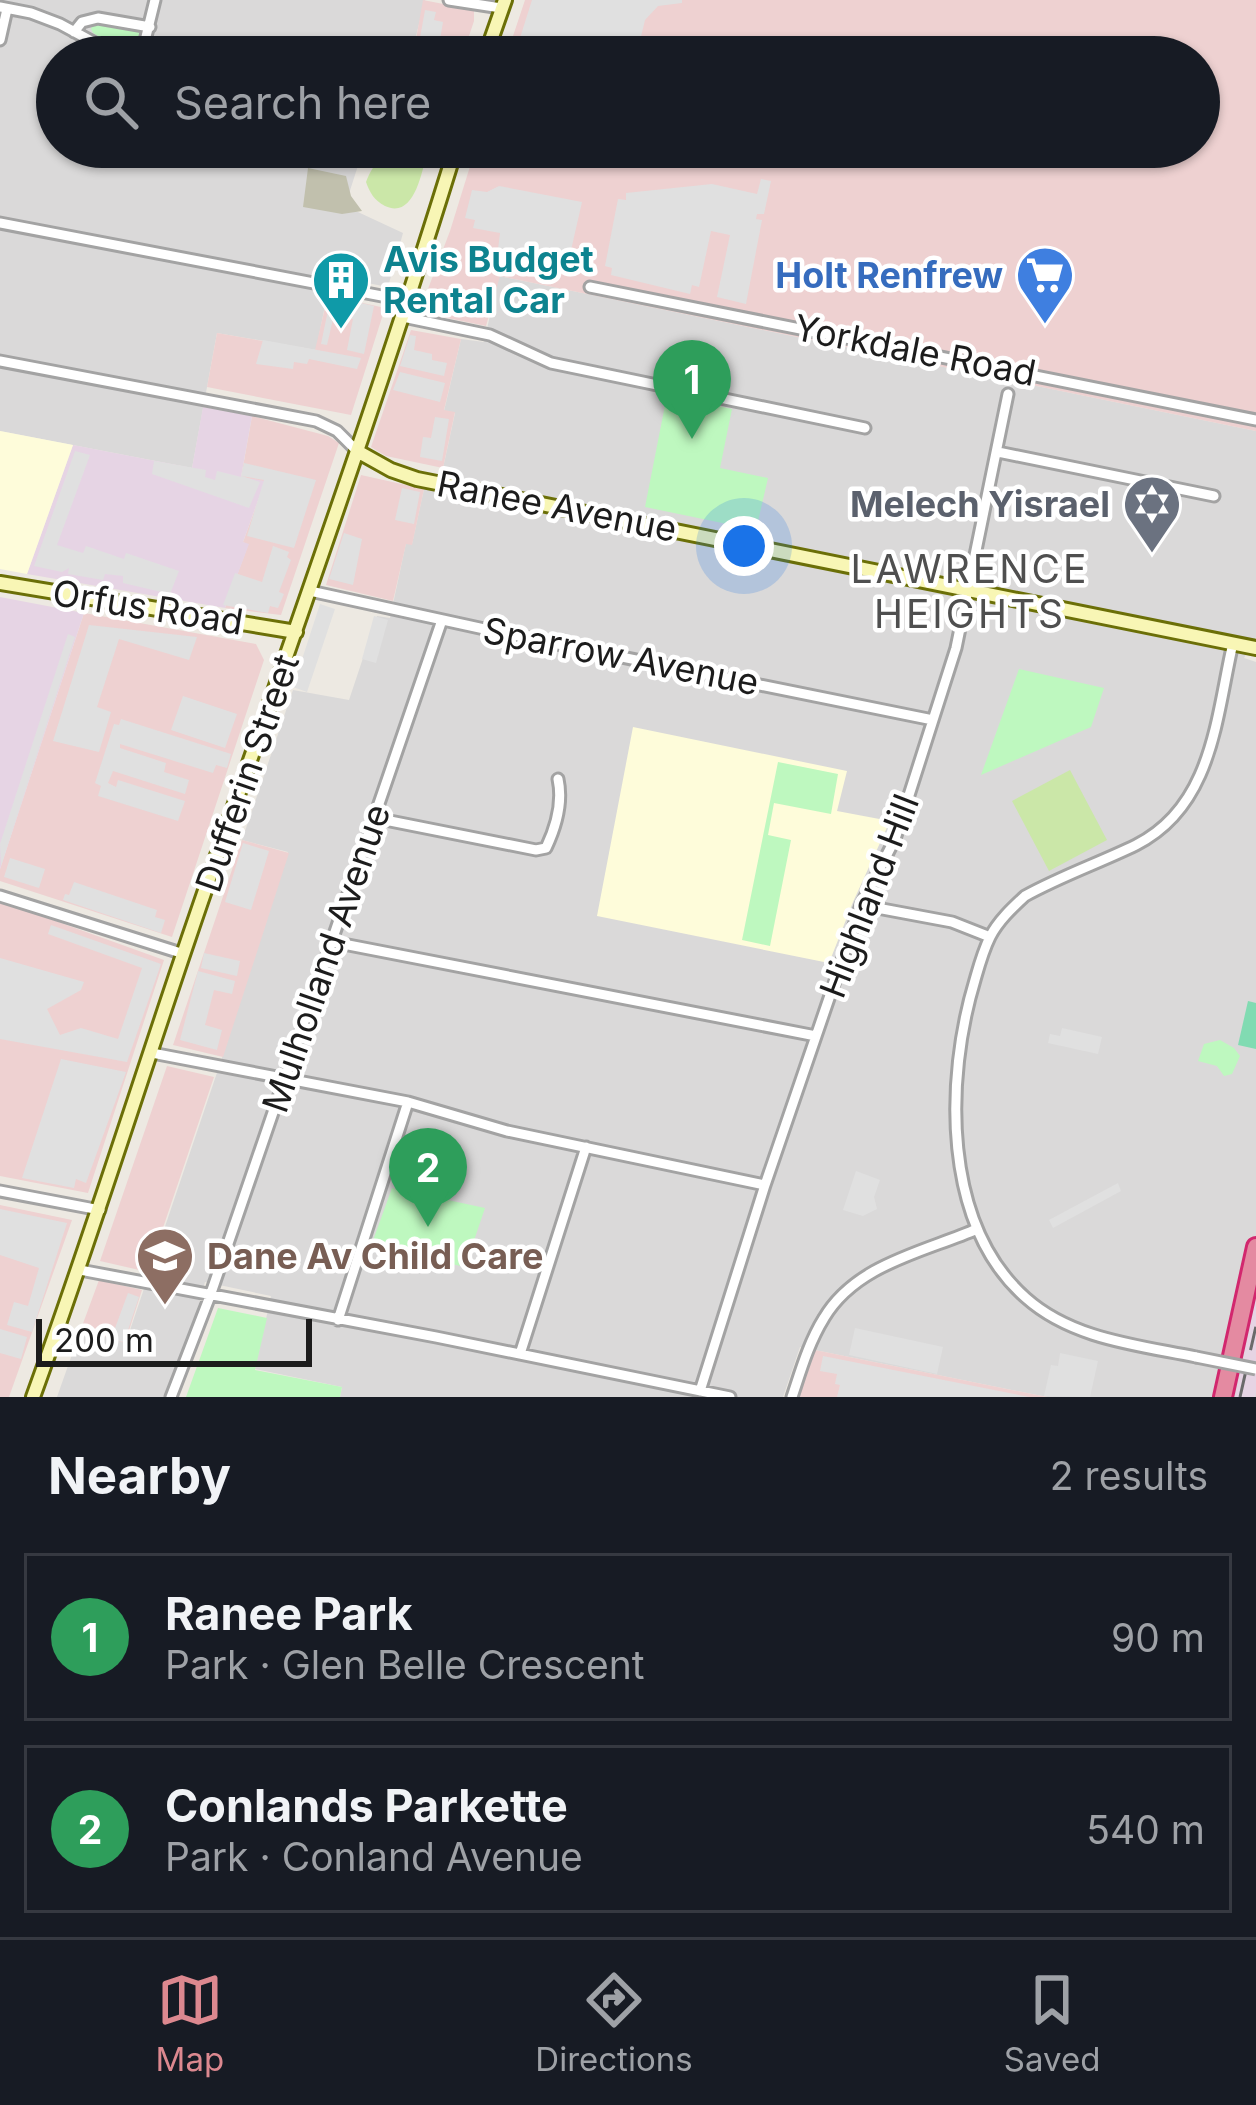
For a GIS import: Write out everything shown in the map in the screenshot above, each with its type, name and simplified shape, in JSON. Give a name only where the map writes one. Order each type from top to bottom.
[{"type":"highway","points":[[1223,1397],[1256,1247]]},
{"type":"main road","points":[[492,36],[503,3]]},
{"type":"main road","name":"Dufferin Street","points":[[33,1397],[80,1270],[450,168]]},
{"type":"main road","name":"Ranee Avenue","points":[[356,451],[417,478],[1256,648]]},
{"type":"main road","name":"Orfus Road","points":[[0,583],[296,632]]},
{"type":"street","points":[[147,36],[155,0]]},
{"type":"street","points":[[449,0],[503,3]]},
{"type":"street","points":[[0,40],[4,8],[32,13],[82,36]]},
{"type":"street","points":[[74,32],[82,22],[98,18],[149,28]]},
{"type":"street","points":[[0,223],[408,301]]},
{"type":"street","name":"Yorkdale Road","points":[[590,286],[1256,420]]},
{"type":"street","points":[[403,317],[490,335],[551,363],[865,428]]},
{"type":"street","points":[[0,361],[316,421],[337,430],[356,451]]},
{"type":"street","name":"Highland Hill","points":[[700,1391],[861,905],[895,839],[956,648],[1008,394]]},
{"type":"street","points":[[998,452],[1214,496]]},
{"type":"street","name":"Sparrow Avenue","points":[[310,591],[933,720]]},
{"type":"street","name":"Mulholland Avenue","points":[[171,1397],[442,620]]},
{"type":"street","points":[[1233,643],[1208,757],[1200,779],[1174,816],[1140,843],[1025,896],[990,937],[964,1020],[956,1088],[957,1147],[977,1229],[1010,1282],[1032,1304],[1057,1320],[1100,1336],[1256,1369]]},
{"type":"street","points":[[375,818],[536,850],[546,848],[561,794],[558,779]]},
{"type":"street","points":[[0,896],[184,954]]},
{"type":"street","points":[[861,905],[952,922],[990,937]]},
{"type":"street","points":[[333,942],[816,1036]]},
{"type":"street","points":[[152,1053],[408,1102],[488,1126],[765,1185]]},
{"type":"street","points":[[338,1320],[408,1102]]},
{"type":"street","points":[[520,1354],[586,1147]]},
{"type":"street","points":[[0,1191],[100,1210]]},
{"type":"street","points":[[792,1397],[818,1328],[847,1290],[884,1265],[977,1229]]},
{"type":"street","points":[[80,1270],[730,1397]]},
{"type":"shaded area","points":[[0,0],[425,0],[416,36],[36,36],[36,168],[357,168],[345,206],[403,233],[388,287],[331,276],[316,350],[217,333],[192,468],[0,431]]},
{"type":"shaded area","points":[[423,0],[474,10],[469,36],[417,36]]},
{"type":"shaded area","points":[[525,0],[1256,0],[1256,431],[500,276],[486,326],[420,310],[470,168],[1220,168],[1220,36],[513,36]]},
{"type":"shaded area","points":[[532,0],[682,0],[658,6],[645,20],[641,36],[521,36]]},
{"type":"shaded area","points":[[425,10],[436,12],[434,20],[443,22],[441,36],[420,36]]},
{"type":"shaded area","points":[[308,168],[346,176],[351,196],[362,211],[342,214],[303,207]]},
{"type":"shaded area","points":[[761,179],[771,181],[764,214],[757,214],[756,219],[762,220],[746,304],[717,297],[730,235],[711,231],[699,287],[692,285],[690,294],[611,275],[612,268],[605,266],[618,199],[626,200],[626,193],[712,184],[757,194]]},
{"type":"shaded area","points":[[499,186],[582,202],[566,272],[507,259],[508,252],[498,249],[500,233],[473,228],[475,220],[465,218],[472,190],[487,192]]},
{"type":"shaded area","points":[[499,276],[1256,431],[1256,637],[1244,658],[1256,662],[1256,1397],[1047,1397],[800,1347],[783,1397],[340,1397],[342,1387],[255,1369],[271,1296],[205,1282],[173,1397],[57,1397],[81,1329],[126,1342],[288,852],[242,840],[293,690],[349,700],[377,616],[390,618],[406,543],[412,544],[424,489],[438,489],[455,413],[444,411],[461,339],[484,342]]},
{"type":"shaded area","points":[[328,295],[385,308],[351,415],[207,387],[217,333],[315,350]]},
{"type":"shaded area","points":[[331,296],[374,306],[364,354],[347,350],[353,319],[334,315],[327,345],[321,344]]},
{"type":"shaded area","points":[[411,330],[461,339],[444,410],[455,412],[443,468],[386,456],[371,447]]},
{"type":"shaded area","points":[[410,335],[416,336],[414,350],[447,363],[444,376],[400,366]]},
{"type":"shaded area","points":[[263,340],[361,358],[357,369],[309,359],[307,364],[294,362],[293,369],[256,364]]},
{"type":"shaded area","points":[[400,372],[445,383],[440,402],[393,390]]},
{"type":"shaded area","points":[[203,407],[252,416],[241,477],[265,481],[243,542],[249,544],[225,608],[27,574],[73,445],[192,468]]},
{"type":"shaded area","points":[[252,416],[339,443],[281,615],[225,608],[265,482],[241,478]]},
{"type":"shaded area","points":[[435,417],[449,419],[442,461],[420,457],[423,437],[431,438]]},
{"type":"shaded area","points":[[0,431],[73,445],[27,574],[0,569]]},
{"type":"shaded area","points":[[75,451],[90,455],[57,545],[83,553],[86,546],[124,559],[126,553],[179,571],[170,594],[123,583],[123,576],[105,574],[103,580],[68,574],[69,568],[62,572],[34,566]]},
{"type":"shaded area","points":[[154,461],[206,470],[205,477],[215,480],[217,471],[241,477],[244,463],[316,480],[294,548],[247,536],[264,480],[242,476],[260,482],[249,508],[152,474]]},
{"type":"shaded area","points":[[361,475],[424,489],[393,601],[326,585]]},
{"type":"shaded area","points":[[402,488],[420,492],[414,524],[395,520]]},
{"type":"shaded area","points":[[344,533],[362,539],[353,585],[329,579]]},
{"type":"shaded area","points":[[273,546],[289,552],[291,560],[278,608],[270,606],[268,613],[223,605],[235,573],[262,582]]},
{"type":"shaded area","points":[[0,597],[84,613],[0,869]]},
{"type":"shaded area","points":[[320,604],[335,609],[307,692],[293,687]]},
{"type":"shaded area","points":[[84,613],[256,644],[264,660],[172,937],[0,881]]},
{"type":"shaded area","points":[[374,616],[388,620],[376,663],[362,659]]},
{"type":"shaded area","points":[[89,625],[197,637],[189,660],[119,639],[97,707],[111,712],[99,752],[53,741]]},
{"type":"shaded area","points":[[68,634],[75,637],[1,866],[0,844]]},
{"type":"shaded area","points":[[183,696],[237,714],[225,748],[171,730]]},
{"type":"shaded area","points":[[121,719],[231,754],[227,768],[216,765],[213,773],[120,744],[120,748],[166,763],[164,772],[189,780],[185,794],[113,771],[108,783],[116,787],[118,780],[185,801],[178,821],[98,796],[101,786],[95,783],[114,724],[119,725]]},
{"type":"shaded area","points":[[633,727],[847,771],[837,811],[890,821],[829,963],[597,916]]},
{"type":"shaded area","points":[[242,840],[289,853],[223,1057],[173,1045]]},
{"type":"shaded area","points":[[243,843],[269,851],[251,910],[225,902]]},
{"type":"shaded area","points":[[10,858],[45,869],[39,888],[4,877]]},
{"type":"shaded area","points":[[74,882],[157,910],[155,917],[165,920],[161,933],[63,900]]},
{"type":"shaded area","points":[[0,901],[164,960],[88,1193],[0,1176]]},
{"type":"shaded area","points":[[51,925],[161,964],[127,1062],[0,1039],[0,958],[84,982],[81,990],[47,1009],[60,1035],[81,1028],[118,1039],[142,968],[48,934]]},
{"type":"shaded area","points":[[204,953],[240,961],[237,976],[201,968]]},
{"type":"shaded area","points":[[198,971],[235,981],[232,994],[214,990],[205,1025],[222,1030],[217,1050],[180,1040]]},
{"type":"shaded area","points":[[1062,1028],[1102,1037],[1098,1054],[1048,1043],[1050,1034],[1060,1036]]},
{"type":"shaded area","points":[[61,1059],[126,1072],[86,1183],[76,1179],[74,1188],[22,1178]]},
{"type":"shaded area","points":[[167,1066],[214,1077],[148,1272],[100,1261]]},
{"type":"shaded area","points":[[856,1171],[880,1180],[874,1197],[877,1209],[863,1216],[843,1210]]},
{"type":"shaded area","points":[[1118,1183],[1121,1191],[1053,1228],[1049,1220]]},
{"type":"shaded area","points":[[0,1205],[72,1220],[9,1397],[0,1397]]},
{"type":"shaded area","points":[[0,1209],[67,1223],[32,1332],[7,1325],[14,1302],[28,1306],[39,1268],[0,1255]]},
{"type":"shaded area","points":[[99,1280],[142,1290],[125,1343],[81,1329]]},
{"type":"shaded area","points":[[128,1293],[139,1297],[124,1342],[111,1339]]},
{"type":"shaded area","points":[[1256,1298],[1255,1397],[1235,1397]]},
{"type":"shaded area","points":[[855,1328],[943,1347],[937,1374],[849,1355]]},
{"type":"shaded area","points":[[0,1329],[27,1337],[21,1359],[0,1353]]},
{"type":"shaded area","points":[[815,1350],[1047,1397],[799,1397]]},
{"type":"shaded area","points":[[1060,1353],[1098,1361],[1090,1397],[1044,1396],[1051,1365],[1058,1366]]},
{"type":"shaded area","points":[[823,1356],[1029,1397],[837,1397],[837,1374],[820,1371]]},
{"type":"green space","points":[[93,23],[139,30],[143,36],[98,36],[91,29]]},
{"type":"green space","points":[[423,168],[414,194],[403,207],[395,208],[385,206],[371,193],[366,182],[371,171]]},
{"type":"green space","points":[[667,395],[732,409],[720,468],[768,478],[756,530],[645,507]]},
{"type":"green space","points":[[1019,669],[1104,688],[1091,727],[981,775]]},
{"type":"green space","points":[[778,762],[838,774],[831,814],[774,803],[768,835],[791,840],[770,946],[742,940]]},
{"type":"green space","points":[[1070,770],[1107,840],[1049,871],[1012,801]]},
{"type":"green space","points":[[1248,1001],[1256,1003],[1256,1049],[1238,1045]]},
{"type":"green space","points":[[1220,1040],[1240,1056],[1232,1074],[1224,1076],[1217,1066],[1198,1061],[1204,1044]]},
{"type":"green space","points":[[392,1188],[485,1208],[465,1267],[371,1246]]},
{"type":"green space","points":[[218,1308],[267,1318],[255,1370],[342,1387],[340,1397],[186,1397]]},
{"type":"railway","points":[[1240,1397],[1256,1326]]},
{"type":"place","name":"Holt Renfrew","points":[[1045,326]]},
{"type":"place","name":"Avis Budget Rental Car","points":[[341,331]]},
{"type":"place","name":"Ranee Park","points":[[692,439]]},
{"type":"place","name":"Melech Yisrael","points":[[1152,555]]},
{"type":"place","name":"Conlands Parkette","points":[[428,1227]]},
{"type":"place","name":"Dane Av Child Care","points":[[165,1307]]},
{"type":"district","name":"LAWRENCE HEIGHTS","points":[[970,590]]}]
